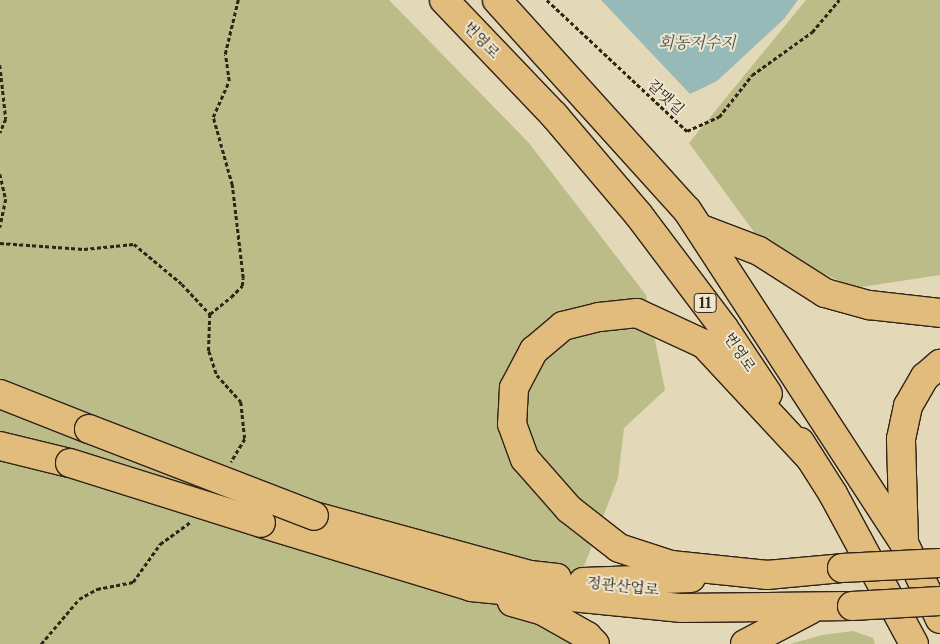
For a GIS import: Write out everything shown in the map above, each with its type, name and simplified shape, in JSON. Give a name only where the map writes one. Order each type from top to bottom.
[{"type":"highway","name":"번영로","points":[[444,0],[554,115],[638,214],[724,328],[833,494],[914,644]]},
{"type":"highway","name":"11","points":[[497,0],[687,210],[904,544],[940,619]]},
{"type":"highway","points":[[699,228],[759,251],[825,293],[870,305],[940,313]]},
{"type":"highway","points":[[810,458],[704,344],[637,313],[599,316],[563,326],[534,350],[514,388],[512,424],[525,459],[569,509],[619,548],[671,565],[768,575],[940,602]]},
{"type":"highway","points":[[904,544],[900,439],[908,406],[925,377],[940,364]]},
{"type":"highway","name":"정관산업로","points":[[0,394],[314,516],[530,575],[679,592],[846,587],[940,579]]},
{"type":"highway","name":"정관산업로","points":[[0,446],[70,463],[471,587],[682,608],[820,606],[846,587]]},
{"type":"highway","points":[[846,587],[940,563]]},
{"type":"highway","points":[[870,565],[896,644]]},
{"type":"highway","points":[[583,582],[768,575]]},
{"type":"highway","points":[[471,587],[543,611],[588,636],[595,644]]},
{"type":"highway","points":[[745,644],[820,606]]},
{"type":"path","points":[[210,314],[236,291],[243,278],[232,185],[213,117],[229,81],[225,54],[238,0]]},
{"type":"path","name":"갈맷길","points":[[547,0],[688,131],[719,117],[752,75],[812,32],[839,0]]},
{"type":"path","points":[[0,65],[6,119],[0,133]]},
{"type":"path","points":[[0,174],[6,199],[0,227]]},
{"type":"path","points":[[0,243],[84,249],[134,244],[182,284],[210,314],[209,352],[216,375],[241,402],[245,439],[227,470]]},
{"type":"path","points":[[41,644],[79,598],[97,589],[133,582],[160,544],[192,520]]},
{"type":"green space","points":[[0,0],[389,0],[529,143],[646,295],[665,390],[624,428],[618,478],[568,608],[574,644],[0,644]]},
{"type":"green space","points":[[806,0],[940,0],[940,275],[855,288],[765,247],[689,143]]},
{"type":"green space","points":[[853,631],[873,638],[875,644],[790,644],[822,635]]},
{"type":"water","name":"회동저수지","points":[[601,0],[798,0],[784,19],[717,81],[690,94]]}]
